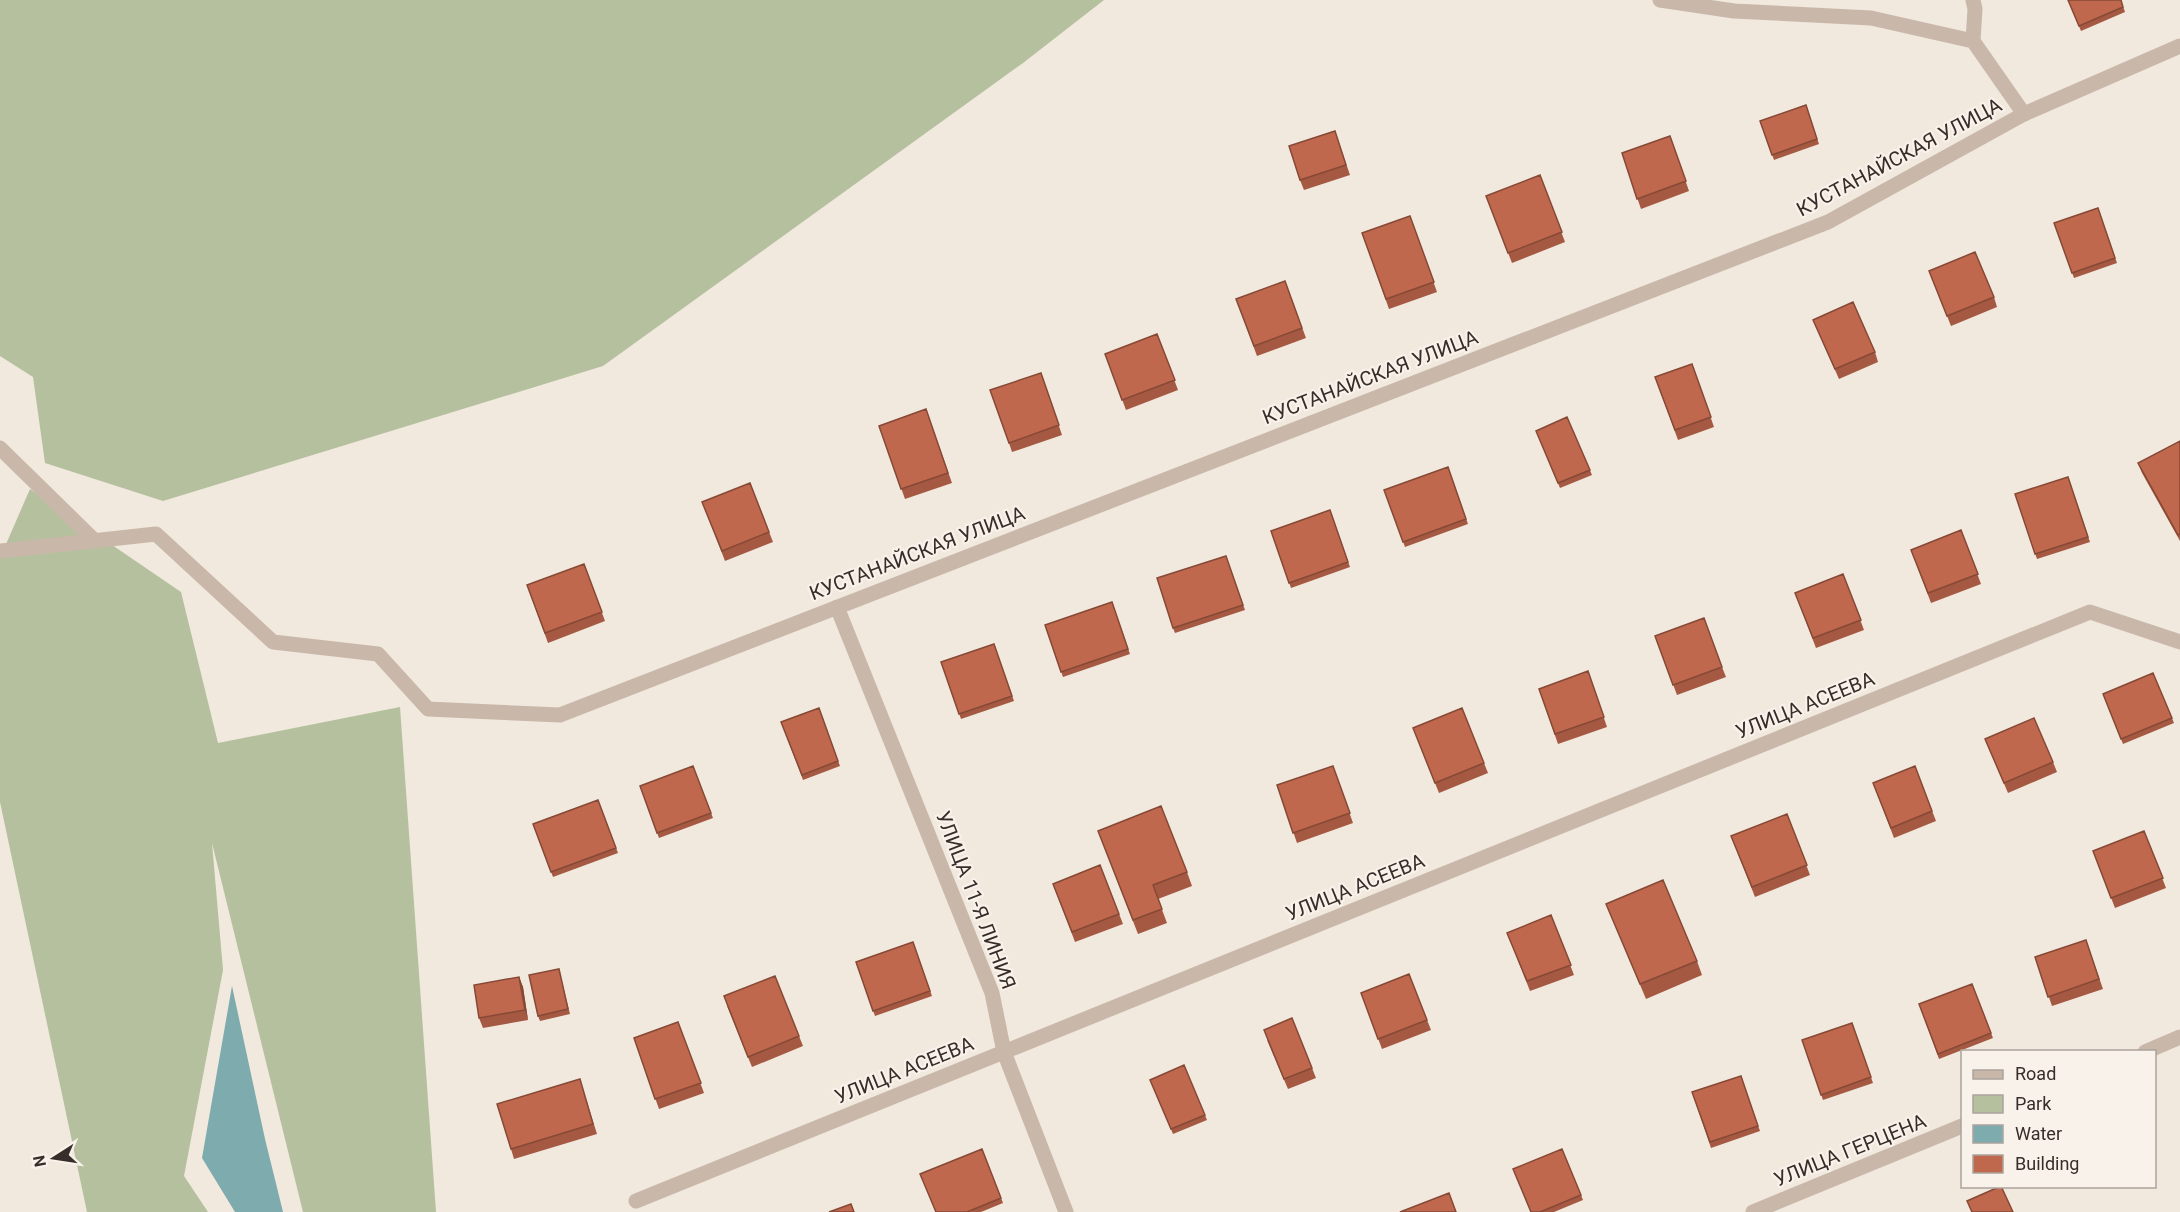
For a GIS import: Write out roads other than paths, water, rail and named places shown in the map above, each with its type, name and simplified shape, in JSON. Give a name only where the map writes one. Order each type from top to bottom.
[{"type":"street","points":[[1660,0],[1734,11],[1871,18],[1973,41]]},
{"type":"street","points":[[1973,0],[1975,9],[1973,41],[2024,114]]},
{"type":"street","name":"КУСТАНАЙСКАЯ УЛИЦА","points":[[95,541],[156,534],[273,642],[378,654],[428,709],[560,715],[1828,222],[2024,114],[2180,46]]},
{"type":"street","points":[[0,448],[95,541]]},
{"type":"street","points":[[0,552],[95,541]]},
{"type":"street","name":"УЛИЦА 11-Я ЛИНИЯ","points":[[837,607],[992,993],[1004,1052],[1066,1212]]},
{"type":"street","name":"УЛИЦА АСЕЕВА","points":[[636,1201],[2090,612],[2180,642]]},
{"type":"street","points":[[2150,1050],[2180,1037]]},
{"type":"street","name":"УЛИЦА ГЕРЦЕНА","points":[[1753,1212],[1961,1126]]},
{"type":"water","points":[[232,986],[283,1212],[235,1212],[202,1158]]}]
